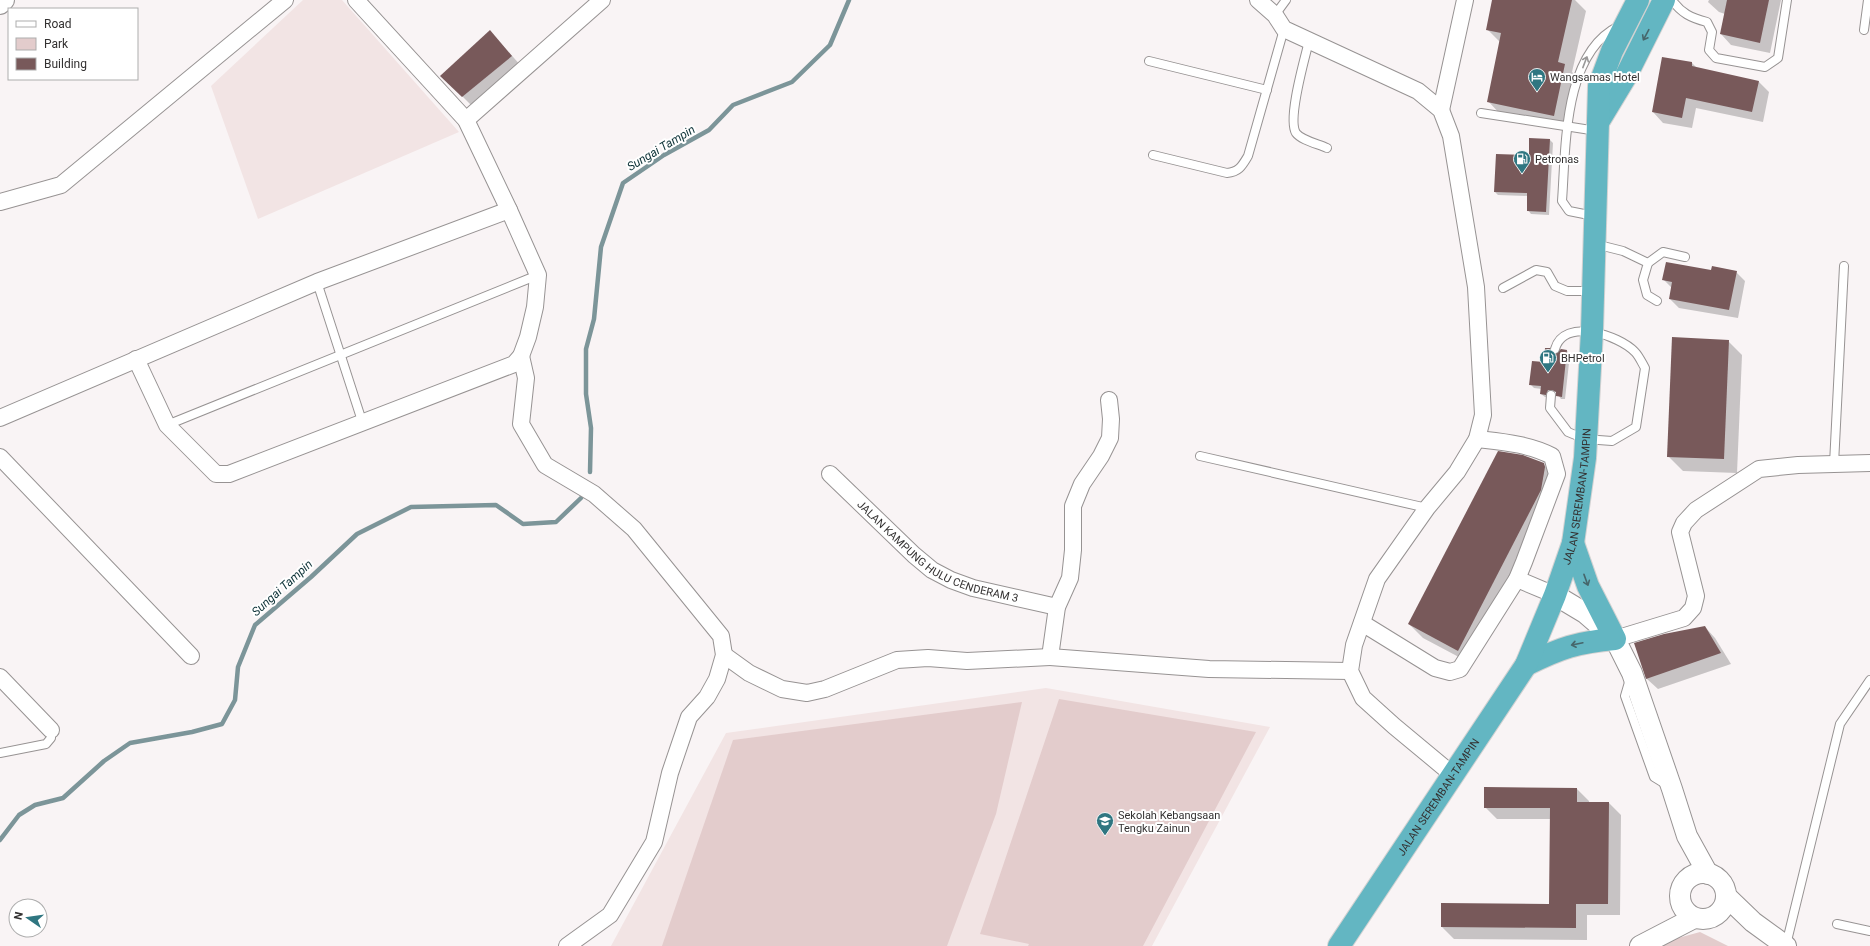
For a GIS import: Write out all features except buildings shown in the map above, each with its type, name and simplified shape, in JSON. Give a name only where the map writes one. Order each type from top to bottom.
[{"type":"highway","points":[[1599,125],[1599,86],[1603,71],[1638,0]]},
{"type":"highway","name":"JALAN SEREMBAN-TAMPIN","points":[[1339,946],[1526,665],[1555,595],[1572,543],[1585,458],[1594,291],[1594,244],[1599,125],[1626,76],[1664,0]]},
{"type":"highway","points":[[1526,665],[1559,649],[1580,643],[1615,639],[1588,586],[1572,543]]},
{"type":"street","points":[[0,4],[4,0]]},
{"type":"street","points":[[0,202],[60,185],[285,0]]},
{"type":"street","points":[[136,359],[167,425],[216,474],[228,474],[362,421],[514,364],[521,356],[535,307],[538,275],[509,210],[466,120],[356,0]]},
{"type":"street","points":[[466,120],[602,0]]},
{"type":"street","points":[[1258,0],[1275,15],[1284,29],[1418,91],[1442,110]]},
{"type":"street","points":[[1453,775],[1363,698],[1350,671],[1354,645],[1377,580],[1428,508],[1458,472],[1477,439],[1483,414],[1476,287],[1450,136],[1442,110],[1464,0]]},
{"type":"street","points":[[0,418],[317,282],[509,210]]},
{"type":"street","points":[[521,356],[526,378],[521,424],[545,465],[594,494],[634,529],[721,636],[724,655],[718,679],[707,697],[688,717],[670,773],[654,842],[610,916],[567,946]]},
{"type":"street","points":[[1050,657],[1057,607],[1070,578],[1073,550],[1073,506],[1077,494],[1110,438],[1111,419],[1109,400]]},
{"type":"street","points":[[1362,623],[1435,668],[1450,672],[1460,670],[1516,579],[1541,519],[1557,474],[1552,456],[1540,450],[1505,442],[1477,439]]},
{"type":"street","points":[[0,457],[191,656]]},
{"type":"street","points":[[1615,639],[1684,618],[1693,608],[1696,596],[1680,532],[1684,523],[1696,510],[1759,469],[1870,463]]},
{"type":"street","name":"JALAN KAMPUNG HULU CENDERAM 3","points":[[830,474],[914,555],[932,570],[951,580],[973,588],[1057,607]]},
{"type":"street","points":[[1516,579],[1555,595],[1585,612],[1615,639],[1632,673],[1687,836],[1708,874]]},
{"type":"street","points":[[724,655],[749,673],[782,689],[807,693],[825,689],[897,660],[928,658],[967,661],[1050,657],[1209,669],[1350,671]]},
{"type":"street","points":[[0,677],[51,730]]},
{"type":"street","points":[[1687,836],[1683,910],[1703,918],[1753,922]]},
{"type":"street","points":[[1645,943],[1683,888],[1700,873],[1708,874],[1721,882],[1726,896],[1753,922],[1786,946]]},
{"type":"street","points":[[1645,943],[1722,909],[1726,896]]},
{"type":"lane","points":[[1275,15],[1286,0]]},
{"type":"lane","points":[[1672,0],[1680,10],[1694,19],[1707,22],[1712,32],[1710,50],[1716,58],[1765,67],[1778,58],[1787,0]]},
{"type":"lane","points":[[1864,30],[1868,0]]},
{"type":"lane","points":[[1596,216],[1569,210],[1562,201],[1567,126],[1574,90],[1587,56],[1606,33],[1625,24]]},
{"type":"lane","points":[[1153,155],[1227,173],[1241,169],[1248,156],[1284,29]]},
{"type":"lane","points":[[1309,40],[1294,107],[1294,129],[1297,134],[1327,148]]},
{"type":"lane","points":[[1149,61],[1267,90]]},
{"type":"lane","points":[[1481,113],[1567,126],[1599,125]]},
{"type":"lane","points":[[1594,244],[1623,251],[1648,263]]},
{"type":"lane","points":[[1657,301],[1647,295],[1643,280],[1648,263],[1663,252],[1685,257]]},
{"type":"lane","points":[[1834,464],[1844,266]]},
{"type":"lane","points":[[1503,288],[1536,270],[1547,272],[1555,286],[1567,291],[1594,291]]},
{"type":"lane","points":[[167,425],[538,275]]},
{"type":"lane","points":[[317,282],[362,421]]},
{"type":"lane","points":[[1551,396],[1550,408],[1568,432],[1585,439],[1612,441],[1636,427],[1645,368],[1635,352],[1613,338],[1592,331],[1570,332],[1557,343],[1555,349]]},
{"type":"lane","points":[[1200,456],[1428,508]]},
{"type":"lane","points":[[1786,946],[1840,724],[1870,680]]},
{"type":"lane","points":[[0,753],[46,744],[52,738],[51,730]]},
{"type":"lane","points":[[1837,924],[1870,931]]},
{"type":"shaded area","points":[[303,0],[342,0],[459,132],[258,219],[211,86]]},
{"type":"shaded area","points":[[1046,688],[1270,727],[1152,946],[611,946],[726,733]]},
{"type":"green space","name":"Sekolah Kebangsaan Tengku Zainun","points":[[1059,699],[1256,732],[1143,946],[1028,946],[1029,944],[980,934]]},
{"type":"green space","points":[[1022,702],[996,814],[947,946],[662,946],[733,740]]},
{"type":"green space","points":[[1700,932],[1728,946],[1649,946]]},
{"type":"waterway","name":"Sungai Tampin","points":[[590,472],[591,428],[586,394],[586,349],[594,319],[601,247],[623,183],[664,155],[709,130],[733,105],[792,82],[830,45],[849,0]]},
{"type":"waterway","name":"Sungai Tampin","points":[[0,840],[19,815],[35,805],[63,798],[104,761],[130,743],[192,732],[222,724],[235,700],[238,667],[255,625],[311,577],[357,534],[411,507],[496,505],[523,524],[556,522],[581,498]]},
{"type":"place","name":"Wangsamas Hotel","points":[[1537,92]]},
{"type":"place","name":"Petronas","points":[[1522,174]]},
{"type":"place","name":"BHPetrol","points":[[1548,373]]},
{"type":"place","name":"Sekolah Kebangsaan Tengku Zainun","points":[[1105,836]]}]
